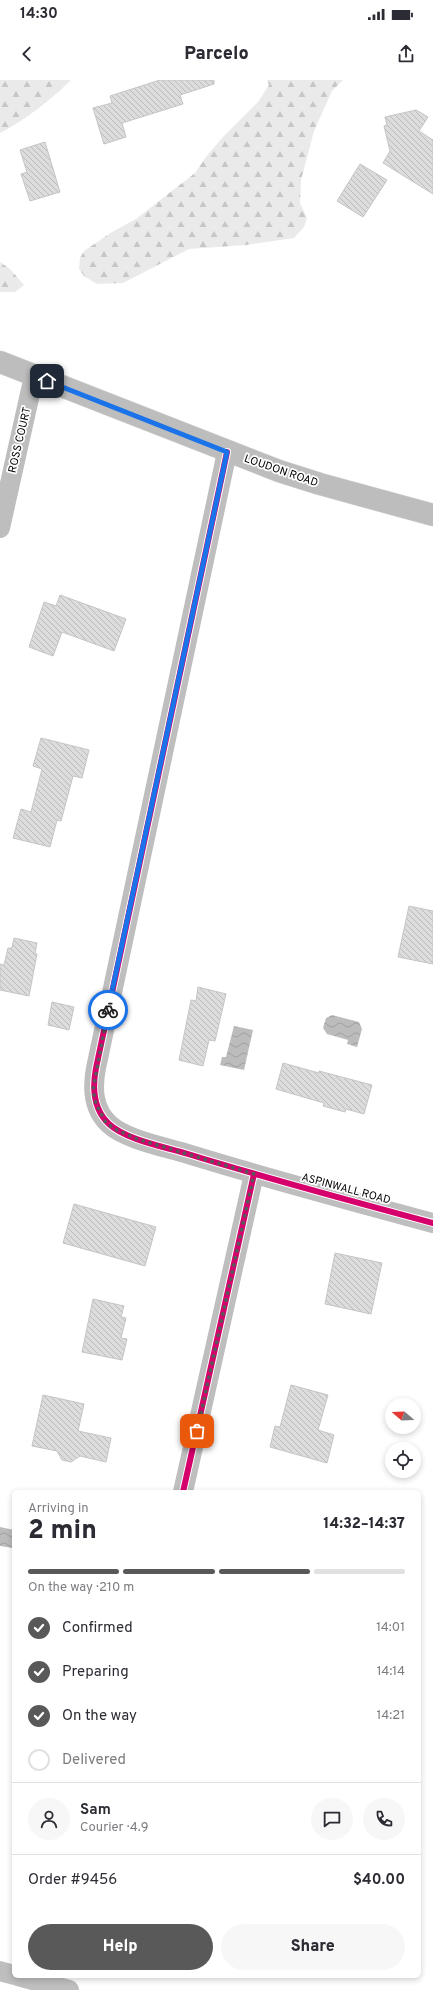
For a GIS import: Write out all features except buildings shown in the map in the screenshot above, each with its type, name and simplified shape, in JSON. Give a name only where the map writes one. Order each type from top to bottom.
[{"type":"main road","name":"LOUDON ROAD","points":[[0,362],[227,452],[320,484],[433,515]]},
{"type":"street","name":"ROSS COURT","points":[[0,528],[34,376]]},
{"type":"street","name":"ASPINWALL ROAD","points":[[227,452],[97,1060],[93,1090],[96,1104],[102,1116],[113,1128],[137,1139],[254,1174],[433,1223]]},
{"type":"street","points":[[183,1490],[254,1174]]},
{"type":"street","points":[[0,1971],[12,1974]]},
{"type":"street","points":[[25,1978],[69,1990]]},
{"type":"street","points":[[73,1990],[76,1978]]},
{"type":"green space","points":[[0,80],[71,80],[37,109],[0,133]]},
{"type":"green space","points":[[267,80],[343,80],[332,91],[314,131],[301,180],[300,203],[307,218],[304,227],[294,238],[246,245],[189,249],[123,283],[97,284],[84,276],[79,269],[80,258],[84,251],[112,232],[136,219],[195,173],[222,138],[258,102],[269,85]]},
{"type":"green space","points":[[0,262],[10,269],[24,285],[15,292],[0,292]]},
{"type":"water","points":[[332,1015],[359,1022],[362,1029],[357,1047],[347,1044],[348,1040],[327,1034],[323,1028],[326,1018]]},
{"type":"water","points":[[234,1026],[253,1030],[244,1070],[220,1065],[222,1057],[226,1057]]},
{"type":"water","points":[[0,1527],[12,1530],[12,1548],[0,1546]]},
{"type":"cycle path","points":[[227,452],[96,1068],[94,1084],[95,1098],[100,1112],[109,1124],[116,1130],[136,1139],[279,1181],[433,1223]]},
{"type":"cycle path","points":[[183,1490],[254,1174]]},
{"type":"way so far","points":[[108,1010],[93,1090],[96,1104],[105,1121],[113,1128],[137,1139],[254,1174],[197,1431]]},
{"type":"route","points":[[47,381],[227,452],[153,805],[108,1010]]}]
